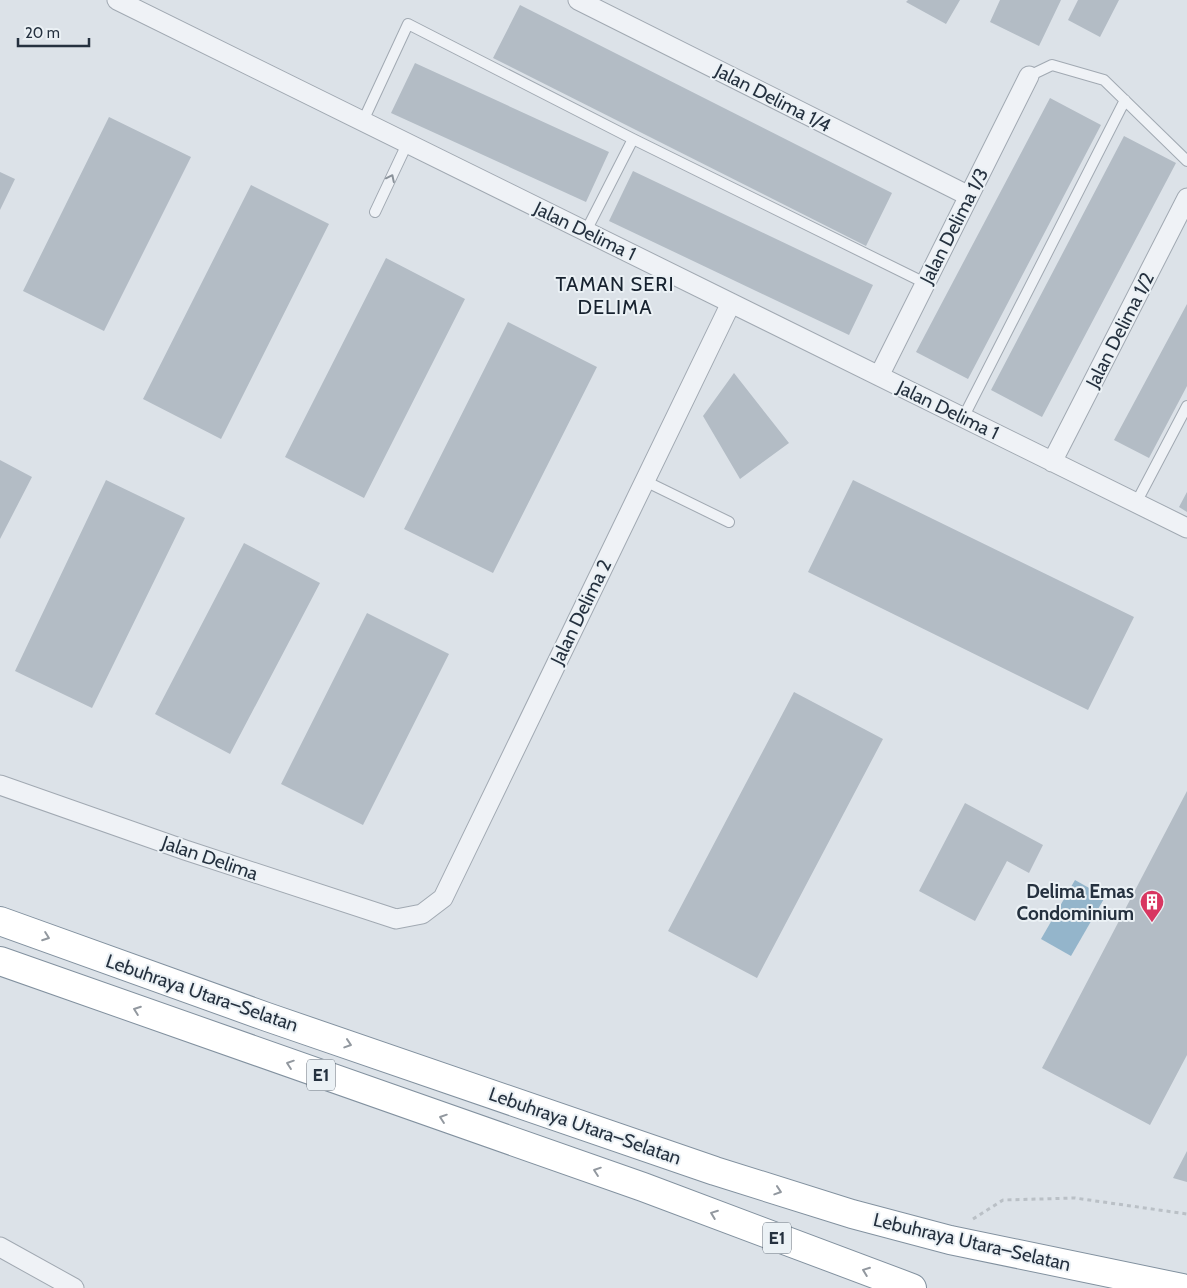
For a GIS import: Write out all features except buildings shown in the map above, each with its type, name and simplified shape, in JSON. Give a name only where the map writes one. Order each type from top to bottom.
[{"type":"highway","name":"Lebuhraya Utara–Selatan","points":[[0,921],[258,1014],[714,1171],[852,1214],[950,1240],[1182,1288]]},
{"type":"highway","name":"Lebuhraya Utara–Selatan","points":[[0,961],[222,1041],[643,1187],[912,1288]]},
{"type":"highway","points":[[950,1240],[1100,1288]]},
{"type":"street","name":"Jalan Delima 1","points":[[117,0],[1187,528]]},
{"type":"street","name":"Jalan Delima 1/4","points":[[578,0],[969,196]]},
{"type":"street","name":"Jalan Delima 1/3","points":[[879,376],[1029,76]]},
{"type":"street","name":"Jalan Delima 1/2","points":[[1052,462],[1187,198]]},
{"type":"street","name":"Jalan Delima 2","points":[[422,914],[443,898],[731,303]]},
{"type":"street","name":"Jalan Delima","points":[[0,785],[185,850],[396,919],[422,914]]},
{"type":"street","points":[[0,1247],[45,1281],[74,1288]]},
{"type":"lane","points":[[363,121],[408,24],[633,139],[925,284]]},
{"type":"lane","points":[[1029,76],[1052,65],[1104,80],[1187,161]]},
{"type":"lane","points":[[963,418],[1125,100]]},
{"type":"lane","points":[[586,231],[633,139]]},
{"type":"lane","points":[[375,212],[407,144]]},
{"type":"lane","points":[[1136,503],[1187,406]]},
{"type":"lane","points":[[645,481],[728,522]]},
{"type":"path","points":[[950,1240],[975,1218],[1004,1200],[1075,1198],[1187,1214]]},
{"type":"water","points":[[1075,880],[1105,897],[1071,956],[1041,939]]},
{"type":"place","name":"Delima Emas Condominium","points":[[1152,923]]},
{"type":"district","name":"TAMAN SERI DELIMA","points":[[615,296]]}]
